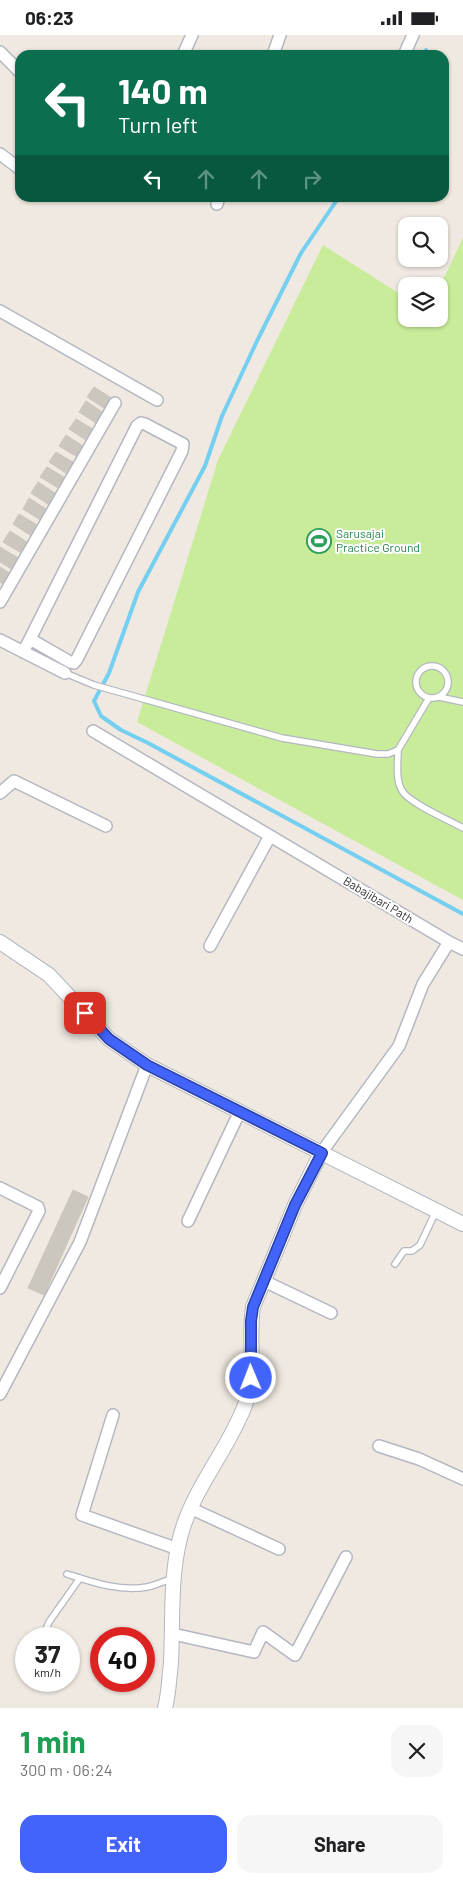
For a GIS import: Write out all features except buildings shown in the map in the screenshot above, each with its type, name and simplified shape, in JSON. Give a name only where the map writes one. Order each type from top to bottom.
[{"type":"street","points":[[185,50],[192,35]]},
{"type":"street","points":[[275,50],[280,35]]},
{"type":"street","points":[[406,50],[413,35]]},
{"type":"street","points":[[0,52],[15,66]]},
{"type":"street","points":[[0,154],[15,165]]},
{"type":"street","points":[[0,311],[157,400]]},
{"type":"street","points":[[0,602],[115,403]]},
{"type":"street","points":[[23,652],[136,426],[141,423],[145,424],[182,444],[184,447],[74,663],[30,639]]},
{"type":"street","points":[[0,640],[65,673]]},
{"type":"street","name":"Babajibari Path","points":[[93,731],[463,949]]},
{"type":"street","points":[[0,793],[14,781],[106,826]]},
{"type":"street","points":[[210,946],[270,835]]},
{"type":"street","points":[[0,941],[49,975],[109,1039],[147,1065],[463,1225]]},
{"type":"street","points":[[165,1708],[169,1689],[174,1579],[180,1538],[190,1508],[245,1404],[251,1378],[251,1321],[253,1307],[295,1205],[322,1153],[399,1046],[422,984],[449,942]]},
{"type":"street","points":[[0,1394],[80,1242],[147,1065]]},
{"type":"street","points":[[188,1221],[240,1111]]},
{"type":"street","points":[[0,1189],[38,1207],[40,1211],[0,1288]]},
{"type":"street","points":[[264,1281],[331,1313]]},
{"type":"street","points":[[113,1415],[82,1515],[178,1549]]},
{"type":"street","points":[[380,1446],[419,1459],[463,1479]]},
{"type":"street","points":[[190,1508],[279,1549]]},
{"type":"street","points":[[172,1634],[254,1652],[263,1632],[295,1655],[346,1557]]},
{"type":"lane","points":[[439,697],[446,690],[448,680],[443,671],[428,667],[420,673],[417,683],[420,692],[429,698],[439,697],[463,702]]},
{"type":"lane","points":[[65,673],[94,685],[282,737],[377,754],[388,754],[398,750]]},
{"type":"lane","points":[[429,698],[398,750],[399,783],[403,792],[411,800],[463,828]]},
{"type":"lane","points":[[395,1264],[404,1251],[412,1251],[420,1245],[436,1211]]},
{"type":"lane","points":[[67,1574],[102,1584],[127,1588],[146,1587],[174,1579]]},
{"type":"lane","points":[[47,1627],[80,1578]]},
{"type":"green space","points":[[463,238],[463,900],[137,722],[218,460],[323,245],[398,293],[398,327],[448,327],[448,277],[444,277]]},
{"type":"waterway","points":[[336,202],[301,253],[257,341],[222,416],[205,466],[138,592],[109,673],[94,701],[101,716],[121,730],[463,914]]},
{"type":"place","name":"Sarusajai Practice Ground","points":[[319,541]]},
{"type":"route","points":[[85,1013],[109,1039],[147,1065],[322,1153],[295,1205],[253,1307],[251,1321],[251,1378]]}]
